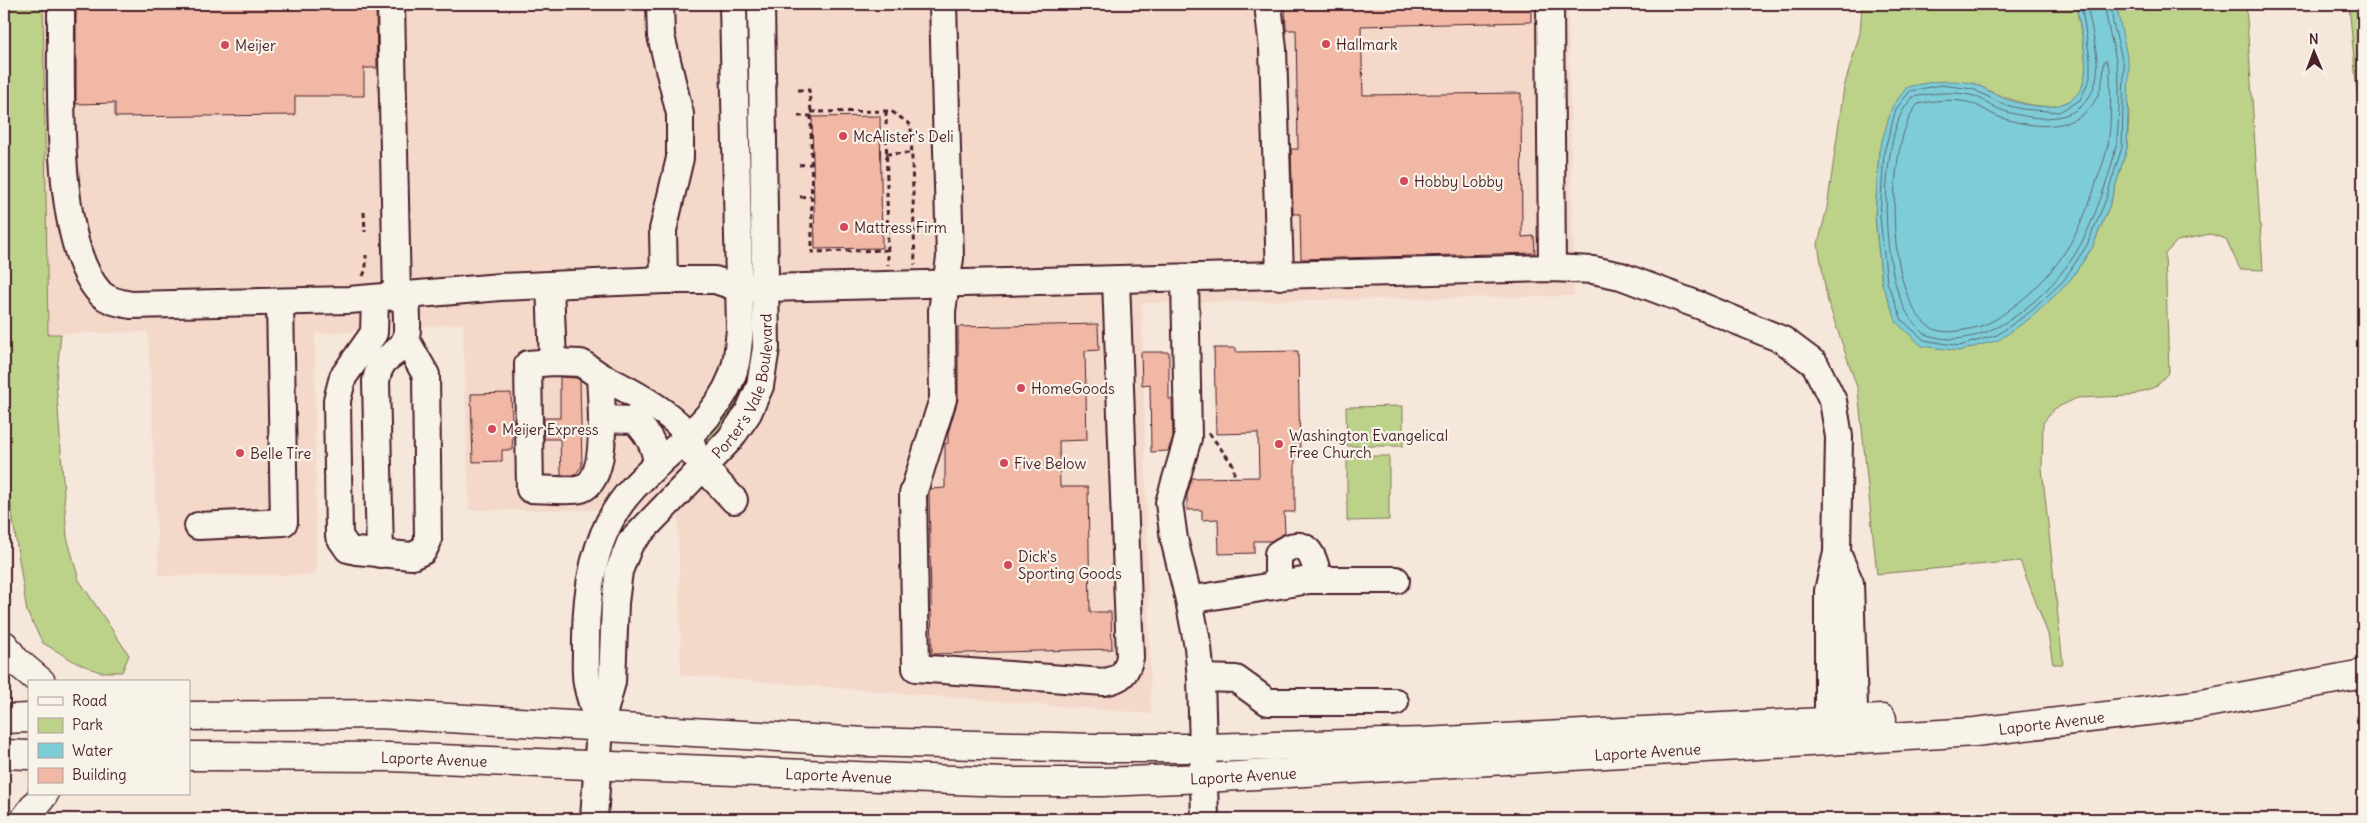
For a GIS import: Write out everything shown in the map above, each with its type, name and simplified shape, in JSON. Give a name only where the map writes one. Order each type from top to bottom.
[{"type":"main road","points":[[4,645],[15,660],[39,680]]},
{"type":"main road","name":"Laporte Avenue","points":[[190,756],[390,757],[598,767],[1004,782],[1102,782],[1204,778],[1855,730],[1985,730],[2196,704],[2363,674]]},
{"type":"main road","name":"Laporte Avenue","points":[[190,716],[379,714],[1002,747],[1203,748],[1422,742],[1651,729],[1827,732]]},
{"type":"main road","points":[[4,719],[28,718]]},
{"type":"main road","points":[[4,754],[28,754]]},
{"type":"main road","points":[[25,819],[42,796]]},
{"type":"street","points":[[61,4],[63,175],[75,241],[79,258],[88,277],[101,294],[110,300],[131,305],[280,302],[500,286],[664,280],[715,280],[739,288],[765,288],[1552,268],[1593,270],[1627,278],[1702,306],[1782,340],[1815,364],[1833,401],[1839,437],[1837,553],[1828,591],[1827,732]]},
{"type":"street","points":[[384,293],[406,340],[426,374],[428,541],[419,555],[356,552],[348,549],[339,536],[337,395],[343,377],[374,333],[384,293],[391,4]]},
{"type":"street","points":[[660,4],[661,36],[680,114],[680,158],[663,230],[664,280]]},
{"type":"street","name":"Porter's Vale Boulevard","points":[[600,727],[587,682],[588,592],[596,556],[609,520],[632,488],[690,436],[714,407],[728,386],[736,364],[740,329],[733,4]]},
{"type":"street","name":"Porter's Vale Boulevard","points":[[594,819],[600,727],[612,682],[615,603],[619,571],[630,542],[730,439],[748,413],[760,386],[766,348],[761,4]]},
{"type":"street","points":[[943,4],[950,258],[942,311],[943,398],[913,494],[916,668],[1104,682],[1118,680],[1127,672],[1130,657],[1116,280]]},
{"type":"street","points":[[1268,4],[1273,49],[1280,276]]},
{"type":"street","points":[[1550,4],[1552,268]]},
{"type":"street","points":[[1185,278],[1188,438],[1169,503],[1174,539],[1189,600],[1201,678],[1205,819]]},
{"type":"street","points":[[550,285],[553,362]]},
{"type":"street","points":[[198,526],[284,522],[280,302]]},
{"type":"street","points":[[380,554],[376,381],[378,369],[384,359],[398,349],[406,340]]},
{"type":"street","points":[[600,376],[602,419],[600,463],[593,481],[581,489],[530,490],[528,364],[553,362],[582,363],[600,376],[639,395],[690,436],[694,447],[690,456],[679,468],[660,510]]},
{"type":"street","points":[[602,419],[635,420],[648,433],[655,448],[657,464]]},
{"type":"street","points":[[703,467],[734,500]]},
{"type":"street","points":[[1278,584],[1278,554],[1288,547],[1300,546],[1310,551],[1315,560],[1318,580]]},
{"type":"street","points":[[1837,553],[1850,583],[1855,730]]},
{"type":"street","points":[[1189,600],[1278,584],[1318,580],[1396,580]]},
{"type":"street","points":[[1201,678],[1236,679],[1268,702],[1395,702]]},
{"type":"path","points":[[798,90],[809,90],[811,114],[812,252],[888,250]]},
{"type":"path","points":[[886,111],[888,271]]},
{"type":"path","points":[[798,116],[891,111],[911,125],[915,270]]},
{"type":"path","points":[[886,154],[912,153]]},
{"type":"path","points":[[799,164],[811,164]]},
{"type":"path","points":[[800,197],[811,196]]},
{"type":"path","points":[[364,212],[365,232]]},
{"type":"path","points":[[366,255],[364,276],[384,293]]},
{"type":"path","points":[[1209,432],[1234,466],[1234,478]]},
{"type":"shaded area","points":[[43,4],[1568,4],[1574,296],[1142,303],[1151,714],[681,675],[678,510],[469,510],[463,324],[315,334],[316,575],[159,576],[148,332],[48,334]]},
{"type":"green space","points":[[4,4],[43,4],[48,334],[61,334],[56,380],[67,537],[79,580],[129,655],[122,672],[100,672],[75,662],[43,643],[27,612],[4,461]]},
{"type":"green space","points":[[1862,4],[2076,4],[2086,67],[2079,92],[2069,102],[2054,106],[2038,106],[2003,97],[1975,84],[1879,151],[1875,217],[1882,284],[2068,283],[2092,248],[2110,204],[2127,148],[2129,113],[2116,4],[2246,4],[2263,270],[2240,269],[2226,239],[2210,234],[2177,241],[2165,254],[2169,372],[2155,387],[2130,396],[2077,398],[2054,409],[2043,423],[2042,468],[2063,664],[2053,664],[2048,634],[2020,561],[1877,574],[1858,390],[1827,299],[1818,244],[1827,208],[1844,87],[1860,33]]},
{"type":"green space","points":[[2349,4],[2363,4],[2363,119],[2358,104]]},
{"type":"green space","points":[[755,329],[751,370],[743,396],[719,431],[704,446],[702,432],[751,330]]},
{"type":"green space","points":[[1403,406],[1403,446],[1347,446],[1346,407]]},
{"type":"green space","points":[[1347,456],[1389,456],[1389,520],[1347,521]]},
{"type":"water","points":[[2076,4],[2116,4],[2129,66],[2127,148],[2110,204],[2092,248],[2068,283],[2033,316],[1999,340],[1959,351],[1922,346],[1897,323],[1882,284],[1875,217],[1879,151],[1892,107],[1907,87],[1949,81],[1975,84],[2002,98],[2029,105],[2053,106],[2064,103],[2074,97],[2081,89],[2085,76],[2084,49]]},
{"type":"building","name":"Meijer","points":[[76,4],[376,4],[377,68],[364,68],[364,96],[295,96],[295,115],[115,117],[115,103],[76,104]]},
{"type":"building","points":[[1285,4],[1531,4],[1531,22],[1361,26],[1363,95],[1521,93],[1522,237],[1534,236],[1535,253],[1301,259],[1300,214],[1293,214],[1291,149],[1298,149],[1296,30],[1286,30]]},
{"type":"building","points":[[880,116],[882,248],[815,249],[812,117]]},
{"type":"building","points":[[1098,324],[1099,350],[1085,351],[1087,440],[1059,441],[1060,487],[1088,487],[1090,612],[1111,612],[1112,649],[932,654],[929,492],[930,489],[945,488],[945,444],[948,443],[948,433],[958,399],[958,327]]},
{"type":"building","name":"Washington Evangelical Free Church","points":[[1214,348],[1236,348],[1236,352],[1298,351],[1300,454],[1295,454],[1295,512],[1284,512],[1285,533],[1271,541],[1254,541],[1254,553],[1219,554],[1218,519],[1202,520],[1202,510],[1187,510],[1187,495],[1192,478],[1259,477],[1258,433],[1216,434]]},
{"type":"building","points":[[1141,352],[1169,352],[1169,399],[1172,399],[1173,437],[1168,451],[1151,452],[1150,384],[1142,385]]},
{"type":"building","name":"Meijer Express","points":[[560,377],[580,380],[582,466],[575,475],[561,475],[560,439],[544,439],[544,418],[560,418]]},
{"type":"building","name":"Meijer Express","points":[[511,393],[512,419],[514,419],[512,450],[502,450],[502,461],[473,462],[471,394]]},
{"type":"place","name":"Hallmark","points":[[1326,44]]},
{"type":"place","name":"Meijer","points":[[225,45]]},
{"type":"place","name":"McAlister's Deli","points":[[843,136]]},
{"type":"place","name":"Hobby Lobby","points":[[1404,181]]},
{"type":"place","name":"Mattress Firm","points":[[844,227]]},
{"type":"place","name":"HomeGoods","points":[[1021,388]]},
{"type":"place","name":"Meijer Express","points":[[492,429]]},
{"type":"place","name":"Washington Evangelical Free Church","points":[[1279,444]]},
{"type":"place","name":"Belle Tire","points":[[240,453]]},
{"type":"place","name":"Five Below","points":[[1004,463]]},
{"type":"place","name":"Dick's Sporting Goods","points":[[1008,565]]}]
